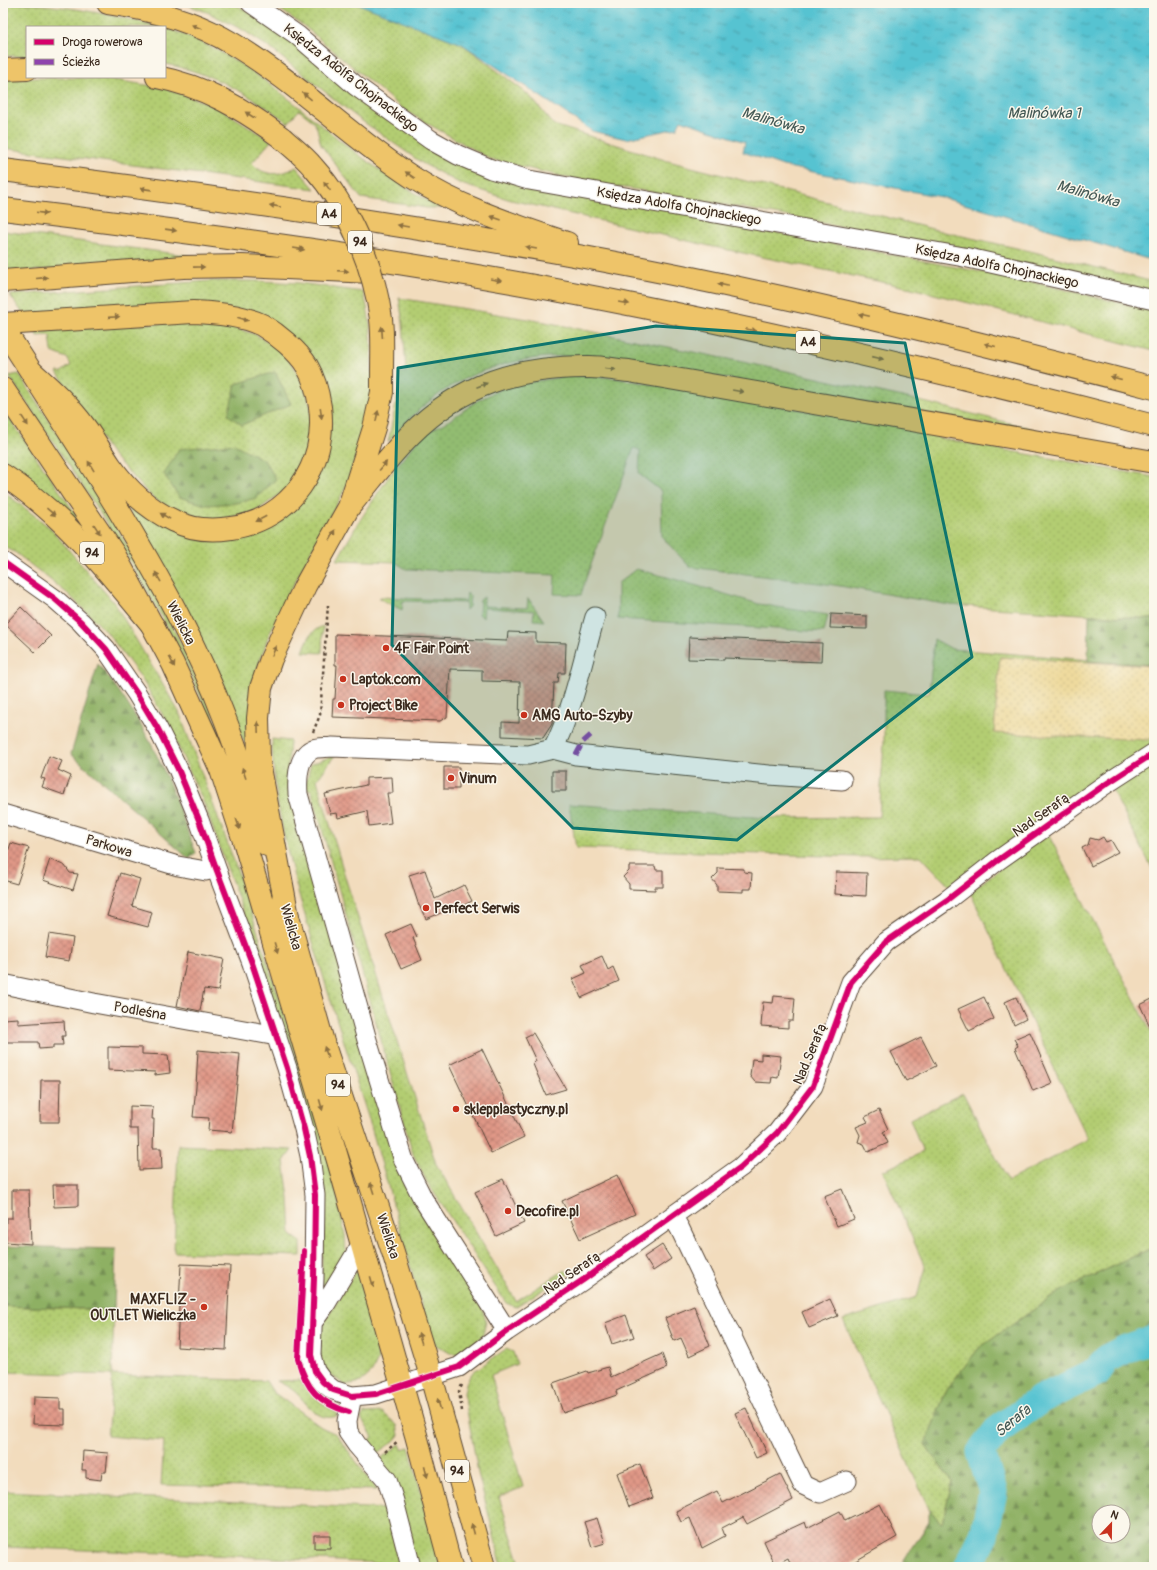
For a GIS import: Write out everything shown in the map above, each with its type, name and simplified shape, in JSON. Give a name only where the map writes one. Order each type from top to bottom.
[{"type":"main road","points":[[108,3],[136,7],[164,14],[196,26],[232,43],[293,85],[400,169],[443,196],[483,214],[652,270]]},
{"type":"main road","points":[[3,70],[26,69]]},
{"type":"main road","name":"94","points":[[161,78],[188,85],[224,100],[259,121],[282,138],[314,167],[327,185],[355,231],[372,274],[381,318],[383,345],[382,392],[374,428],[349,507]]},
{"type":"main road","name":"A4","points":[[3,170],[234,200],[374,221],[652,270],[900,323],[1154,388]]},
{"type":"main road","name":"A4","points":[[3,208],[219,237],[458,273],[642,307],[829,346],[1154,426]]},
{"type":"main road","points":[[3,281],[176,268],[242,266],[402,274],[458,273]]},
{"type":"main road","points":[[3,324],[193,312],[219,313],[261,325],[279,336],[294,351],[307,366],[316,385],[322,420],[318,451],[312,468],[302,486],[274,512],[256,522],[237,527],[201,529],[188,526],[174,521],[161,513],[147,504],[132,491],[111,466],[85,427],[62,398],[32,372]]},
{"type":"main road","name":"Wielicka","points":[[3,328],[87,458],[136,539],[166,592],[193,646],[225,718],[250,788],[323,1042],[393,1252],[431,1376],[484,1567]]},
{"type":"main road","points":[[288,917],[259,762],[258,718],[261,688],[271,659],[305,586],[349,507],[410,435],[452,400],[475,387],[499,378],[550,368],[591,367],[629,371],[1154,462]]},
{"type":"main road","name":"Wielicka","points":[[3,389],[114,554],[154,627],[192,703],[221,770],[295,1015],[402,1387],[451,1567]]},
{"type":"main road","name":"94","points":[[3,475],[22,487],[64,522],[92,552],[154,627]]},
{"type":"street","name":"Księdza Adolfa Chojnackiego","points":[[251,3],[297,34],[356,86],[431,140],[458,155],[491,169],[529,180],[964,257],[1154,300]]},
{"type":"street","points":[[3,562],[55,599],[81,622],[106,649],[137,694],[158,729],[178,769],[199,820],[252,963],[304,1129],[310,1156],[315,1195],[311,1355],[315,1371],[323,1382],[333,1390],[352,1396],[347,1421],[348,1432],[357,1446],[387,1480],[411,1567]]},
{"type":"street","points":[[554,749],[560,737],[568,712],[595,617]]},
{"type":"street","points":[[507,1331],[423,1199],[404,1161],[365,1032],[300,801],[297,780],[303,758],[313,749],[332,747],[528,755],[554,749],[576,755],[842,780]]},
{"type":"street","name":"Nad Serafą","points":[[352,1396],[376,1394],[402,1387],[459,1367],[507,1331],[583,1280],[742,1167],[777,1133],[812,1086],[851,982],[886,942],[942,904],[997,861],[1103,786],[1154,753]]},
{"type":"street","name":"Parkowa","points":[[3,814],[178,866],[206,871],[216,868]]},
{"type":"street","name":"Podleśna","points":[[3,984],[94,1003],[276,1036]]},
{"type":"street","points":[[673,1217],[803,1485],[820,1493],[847,1481]]},
{"type":"street","points":[[312,1323],[325,1305],[361,1245]]},
{"type":"path","points":[[312,733],[320,715],[328,605]]},
{"type":"path","points":[[462,1412],[459,1391],[463,1380]]},
{"type":"path","points":[[372,1462],[401,1439]]},
{"type":"highlighted area","points":[[656,326],[905,343],[972,657],[737,840],[573,828],[392,645],[398,368]]},
{"type":"green space","points":[[3,3],[23,3],[63,7],[157,26],[26,26],[26,56],[3,56]]},
{"type":"green space","points":[[183,3],[232,3],[244,9],[291,39],[450,161],[748,227],[1028,281],[1154,311],[1154,351],[911,288],[714,247],[511,200],[461,184],[422,163],[358,118],[270,48],[243,30],[209,13]]},
{"type":"green space","points":[[271,3],[356,3],[462,44],[529,95],[554,125],[668,161],[944,232],[1030,251],[1154,282],[1154,292],[839,226],[683,197],[581,181],[490,159],[404,110],[304,26]]},
{"type":"green space","points":[[166,28],[216,49],[262,78],[370,163],[405,187],[441,208],[427,208],[361,198],[321,145],[317,128],[313,121],[299,110],[288,123],[260,103],[230,86],[182,68],[166,64]]},
{"type":"green space","points":[[34,78],[115,80],[165,88],[218,107],[271,141],[252,163],[257,168],[272,174],[284,172],[296,167],[315,189],[3,148],[3,79]]},
{"type":"green space","points":[[3,231],[200,257],[3,273]]},
{"type":"green space","points":[[210,281],[299,283],[363,292],[371,332],[371,372],[375,373],[373,400],[347,485],[284,602],[268,637],[257,670],[248,749],[125,500],[151,519],[269,525],[331,423],[268,321],[24,315],[10,295]]},
{"type":"green space","points":[[399,298],[540,321],[782,370],[907,398],[1026,427],[1056,436],[605,357],[555,356],[507,364],[462,380],[440,393],[420,409],[388,442],[397,399],[399,373],[406,372],[403,323]]},
{"type":"green space","points":[[188,321],[225,325],[257,335],[281,351],[292,364],[304,384],[311,408],[309,450],[287,489],[255,512],[217,520],[186,516],[153,498],[111,453],[57,372],[59,371],[60,373],[71,365],[67,358],[52,352],[50,335],[37,336],[35,331]]},
{"type":"green space","points":[[275,372],[291,404],[242,425],[228,415],[236,384]]},
{"type":"green space","points":[[19,374],[95,492],[166,614],[187,655],[206,698],[244,806],[198,690],[180,652],[121,546],[77,477],[9,376]]},
{"type":"green space","points":[[575,375],[614,378],[937,433],[938,438],[1154,477],[1154,619],[950,605],[834,585],[690,567],[662,537],[661,491],[639,474],[640,450],[634,448],[581,595],[554,594],[555,575],[406,569],[395,562],[337,560],[357,525],[389,476],[423,434],[447,422],[477,401],[507,386]]},
{"type":"green space","points":[[3,409],[84,526],[83,528],[48,495],[3,465]]},
{"type":"green space","points":[[234,444],[264,460],[276,479],[256,498],[237,503],[206,505],[179,497],[164,474],[179,449]]},
{"type":"green space","points":[[3,491],[49,527],[115,604],[179,712],[237,869],[327,1143],[345,1235],[346,1256],[321,1294],[324,1198],[262,964],[203,801],[167,722],[140,676],[106,631],[67,593],[16,553],[3,546]]},
{"type":"green space","points":[[636,569],[759,604],[828,615],[824,632],[618,619],[618,583]]},
{"type":"green space","points":[[467,593],[470,596],[469,607],[466,610],[466,603],[403,601],[402,610],[380,599],[380,597],[466,601]]},
{"type":"green space","points":[[484,597],[484,606],[527,608],[528,598],[544,621],[533,620],[534,611],[484,608],[483,618],[479,614],[480,600]]},
{"type":"green space","points":[[1089,615],[1154,619],[1154,665],[1088,661]]},
{"type":"green space","points":[[323,626],[322,653],[303,652],[312,633]]},
{"type":"green space","points":[[934,639],[952,649],[1154,665],[1154,744],[949,886],[921,856],[856,857],[576,848],[569,804],[767,818],[879,817],[884,741],[884,690],[929,694]]},
{"type":"green space","points":[[98,664],[132,711],[160,762],[196,853],[189,859],[71,754]]},
{"type":"green space","points":[[272,739],[290,741],[287,779],[395,1157],[481,1304],[486,1321],[483,1335],[472,1347],[461,1354],[450,1353],[434,1344],[427,1326],[370,1123],[327,989],[291,866],[278,802]]},
{"type":"green space","points":[[335,755],[317,780],[346,880],[436,1164],[516,1301],[565,1270],[569,1274],[515,1307],[506,1303],[427,1182],[413,1154],[311,790],[304,789],[311,764]]},
{"type":"green space","points":[[1154,762],[1154,872],[1112,790]]},
{"type":"green space","points":[[1047,832],[1154,1037],[1154,1247],[1059,1292],[979,1348],[947,1389],[925,1445],[952,1482],[942,1524],[929,1509],[843,1320],[917,1297],[925,1267],[883,1171],[923,1152],[910,1119],[963,1093],[1008,1181],[1088,1139],[970,892]]},
{"type":"green space","points":[[178,1145],[292,1150],[284,1161],[289,1198],[291,1235],[301,1242],[301,1256],[174,1252]]},
{"type":"green space","points":[[3,1246],[116,1249],[114,1310],[3,1306]]},
{"type":"green space","points":[[1154,1247],[1154,1567],[900,1567],[929,1522],[929,1509],[942,1524],[952,1482],[925,1445],[947,1389],[979,1348],[1059,1292]]},
{"type":"green space","points":[[357,1269],[374,1331],[378,1359],[372,1372],[361,1382],[345,1385],[331,1375],[320,1361],[320,1329]]},
{"type":"green space","points":[[3,1306],[114,1310],[112,1375],[266,1381],[273,1392],[321,1427],[336,1434],[377,1490],[161,1485],[164,1441],[107,1436],[112,1385],[111,1375],[3,1372]]},
{"type":"green space","points":[[506,1349],[513,1352],[517,1364],[491,1375],[523,1487],[499,1497],[521,1567],[502,1567],[478,1473],[464,1393],[467,1381],[473,1372]]},
{"type":"green space","points":[[300,1380],[316,1398],[336,1411],[337,1416],[323,1417],[312,1410],[294,1391],[277,1381]]},
{"type":"green space","points":[[382,1412],[397,1425],[399,1435],[394,1441],[377,1453],[368,1441],[373,1437],[361,1418],[364,1413]]},
{"type":"green space","points":[[400,1444],[402,1449],[409,1447],[441,1567],[417,1567],[380,1459]]},
{"type":"green space","points":[[3,1491],[389,1509],[401,1564],[3,1547]]},
{"type":"sand","points":[[1000,657],[1154,666],[1154,736],[1148,740],[994,733]]},
{"type":"water","name":"Malinówka 1","points":[[356,3],[1154,3],[1154,261],[941,197],[783,166],[743,152],[745,142],[681,120],[677,128],[626,139],[592,131],[462,44]]},
{"type":"building","points":[[21,607],[51,636],[35,652],[5,624]]},
{"type":"building","points":[[831,614],[867,616],[867,629],[830,628]]},
{"type":"building","points":[[508,632],[536,633],[536,642],[566,643],[565,673],[559,673],[558,683],[554,683],[552,724],[543,738],[502,736],[502,722],[519,723],[520,682],[482,681],[482,670],[450,669],[447,717],[440,721],[332,717],[333,699],[335,699],[337,665],[335,665],[335,634],[507,641]]},
{"type":"building","points":[[689,637],[822,643],[821,662],[724,658],[724,660],[688,659]]},
{"type":"building","points":[[49,756],[62,761],[58,770],[71,776],[64,795],[42,787],[45,779],[41,778]]},
{"type":"building","name":"Vinum","points":[[444,767],[459,767],[459,789],[444,789]]},
{"type":"building","points":[[552,771],[566,771],[566,791],[552,791]]},
{"type":"building","points":[[392,777],[393,793],[387,793],[391,823],[369,826],[367,811],[338,818],[337,813],[330,814],[325,794],[366,785],[366,778]]},
{"type":"building","points":[[1103,837],[1106,842],[1111,840],[1118,852],[1091,866],[1082,848],[1088,845],[1090,838],[1098,840]]},
{"type":"building","points":[[11,843],[29,848],[17,884],[3,880],[3,867]]},
{"type":"building","points":[[50,859],[65,866],[70,873],[78,874],[73,890],[43,880]]},
{"type":"building","points":[[629,866],[655,866],[656,870],[663,870],[663,887],[655,887],[655,890],[629,889],[629,884],[623,877],[629,871]]},
{"type":"building","points":[[718,868],[744,869],[744,872],[752,873],[751,889],[743,889],[743,892],[717,891],[717,885],[712,879],[718,873]]},
{"type":"building","points":[[425,870],[435,899],[464,885],[472,901],[450,912],[448,910],[426,919],[418,903],[409,875]]},
{"type":"building","points":[[836,872],[867,873],[866,896],[835,894]]},
{"type":"building","points":[[120,873],[140,879],[132,906],[152,912],[148,927],[107,916]]},
{"type":"building","points":[[411,924],[417,937],[413,938],[422,960],[401,969],[386,935]]},
{"type":"building","points":[[49,934],[73,938],[69,961],[45,957]]},
{"type":"building","points":[[188,952],[224,959],[218,991],[204,989],[200,1011],[177,1006]]},
{"type":"building","points":[[602,956],[608,970],[613,967],[619,981],[581,998],[573,979],[586,973],[582,965]]},
{"type":"building","points":[[774,996],[795,998],[793,1021],[788,1021],[788,1028],[761,1026],[763,1002],[773,1003]]},
{"type":"building","points":[[984,997],[994,1019],[969,1031],[958,1009]]},
{"type":"building","points":[[1016,997],[1026,1019],[1014,1025],[1005,1002]]},
{"type":"building","points":[[1154,998],[1154,1035],[1140,1005]]},
{"type":"building","points":[[18,1018],[18,1024],[64,1021],[65,1036],[62,1036],[63,1045],[53,1045],[53,1048],[39,1049],[38,1042],[3,1042],[3,1019]]},
{"type":"building","points":[[1030,1032],[1052,1083],[1033,1091],[1015,1048],[1018,1046],[1014,1039]]},
{"type":"building","points":[[533,1033],[566,1089],[546,1095],[533,1064],[536,1061],[525,1037]]},
{"type":"building","points":[[921,1037],[936,1066],[906,1081],[891,1052]]},
{"type":"building","points":[[108,1047],[142,1048],[142,1054],[168,1055],[170,1073],[155,1075],[155,1072],[108,1070]]},
{"type":"building","points":[[482,1049],[524,1137],[491,1153],[449,1065]]},
{"type":"building","points":[[198,1050],[240,1054],[232,1132],[208,1130],[209,1118],[193,1117]]},
{"type":"building","points":[[761,1054],[781,1056],[778,1078],[772,1077],[771,1083],[755,1082],[750,1076],[752,1059],[761,1060]]},
{"type":"building","points":[[41,1080],[60,1080],[59,1122],[40,1122]]},
{"type":"building","points":[[130,1106],[153,1107],[153,1148],[161,1148],[162,1169],[139,1170],[138,1129],[130,1129]]},
{"type":"building","points":[[879,1110],[888,1129],[883,1132],[888,1143],[868,1152],[864,1144],[858,1142],[860,1135],[856,1127],[868,1122],[865,1117]]},
{"type":"building","points":[[617,1175],[635,1214],[580,1239],[562,1201]]},
{"type":"building","points":[[503,1179],[524,1223],[496,1236],[475,1192]]},
{"type":"building","points":[[53,1185],[78,1185],[78,1206],[54,1207]]},
{"type":"building","points":[[842,1189],[854,1219],[837,1226],[824,1196]]},
{"type":"building","points":[[12,1190],[29,1190],[31,1244],[6,1242],[6,1218],[12,1218]]},
{"type":"building","points":[[662,1245],[671,1259],[653,1271],[644,1257]]},
{"type":"building","name":"MAXFLIZ - OUTLET Wieliczka","points":[[181,1264],[230,1266],[226,1350],[177,1347]]},
{"type":"building","points":[[830,1299],[838,1316],[809,1328],[802,1312]]},
{"type":"building","points":[[694,1306],[710,1346],[689,1356],[681,1338],[674,1341],[665,1318]]},
{"type":"building","points":[[626,1315],[634,1337],[612,1344],[605,1323]]},
{"type":"building","points":[[662,1354],[667,1368],[616,1391],[617,1395],[563,1413],[553,1383],[587,1371],[588,1373],[608,1367],[611,1377]]},
{"type":"building","points":[[34,1397],[60,1398],[60,1409],[65,1409],[65,1425],[33,1424]]},
{"type":"building","points":[[746,1408],[767,1453],[756,1458],[735,1413]]},
{"type":"building","points":[[83,1451],[108,1453],[106,1472],[102,1472],[101,1480],[86,1478],[86,1470],[82,1470]]},
{"type":"building","points":[[640,1464],[653,1498],[629,1507],[617,1473]]},
{"type":"building","points":[[780,1474],[793,1500],[747,1524],[743,1517],[722,1528],[725,1536],[702,1548],[690,1518],[681,1522],[676,1511],[717,1491],[723,1503]]},
{"type":"building","points":[[880,1504],[897,1537],[845,1567],[792,1567],[788,1558],[775,1565],[764,1541],[805,1522],[807,1528],[840,1511],[845,1521]]},
{"type":"building","points":[[597,1518],[605,1543],[592,1547],[584,1522]]},
{"type":"building","points":[[314,1535],[330,1535],[330,1548],[314,1548]]},
{"type":"waterway","name":"Serafa","points":[[968,1567],[984,1535],[993,1492],[981,1452],[997,1431],[1041,1399],[1097,1372],[1106,1359],[1128,1348],[1154,1339]]},
{"type":"marked path","points":[[576,755],[583,742],[593,733]]},
{"type":"cycle path","points":[[3,562],[55,599],[81,622],[106,649],[137,694],[158,729],[178,769],[199,820],[252,963],[287,1068],[304,1129],[310,1156],[315,1195],[311,1355],[315,1371],[323,1382],[333,1390],[352,1396],[376,1394],[459,1367],[507,1331],[583,1280],[741,1167],[777,1133],[813,1086],[851,982],[886,942],[947,900],[997,861],[1103,786],[1154,753]]},
{"type":"cycle path","points":[[304,1251],[298,1359],[301,1370],[305,1379],[315,1393],[330,1404],[349,1412]]},
{"type":"place","name":"4F Fair Point","points":[[386,648]]},
{"type":"place","name":"Laptok.com","points":[[343,679]]},
{"type":"place","name":"Project Bike","points":[[341,705]]},
{"type":"place","name":"AMG Auto-Szyby","points":[[524,715]]},
{"type":"place","name":"Vinum","points":[[451,778]]},
{"type":"place","name":"Perfect Serwis","points":[[426,908]]},
{"type":"place","name":"sklepplastyczny.pl","points":[[456,1109]]},
{"type":"place","name":"Decofire.pl","points":[[508,1211]]},
{"type":"place","name":"MAXFLIZ - OUTLET Wieliczka","points":[[204,1307]]},
{"type":"water label","name":"Malinówka","points":[[773,121]]},
{"type":"water label","name":"Malinówka","points":[[1088,194]]}]
